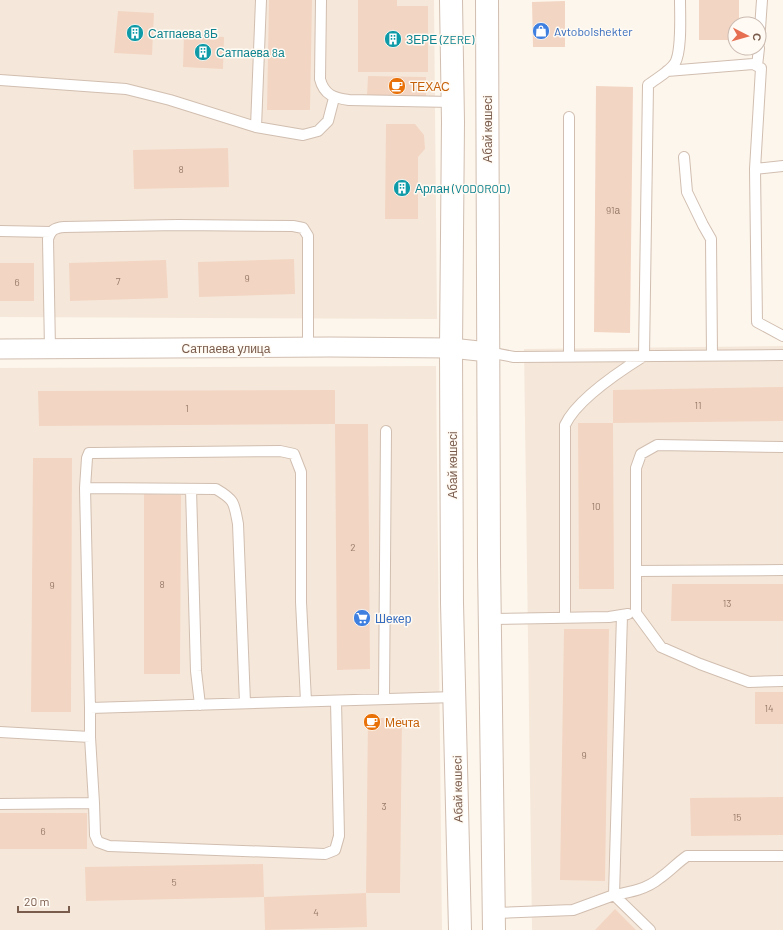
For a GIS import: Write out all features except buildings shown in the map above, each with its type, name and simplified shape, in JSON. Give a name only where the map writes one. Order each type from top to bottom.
[{"type":"street","name":"Абай көшесі","points":[[451,0],[452,603],[460,930]]},
{"type":"street","name":"Абай көшесі","points":[[487,0],[490,619],[494,921]]},
{"type":"street","name":"Сатпаева улица","points":[[0,349],[308,347],[451,348],[488,352]]},
{"type":"lane","points":[[256,127],[260,0]]},
{"type":"lane","points":[[321,0],[320,78],[326,92],[334,98],[349,100],[452,102]]},
{"type":"lane","points":[[644,356],[648,85],[675,63],[679,54],[680,0]]},
{"type":"lane","points":[[761,16],[762,0]]},
{"type":"lane","points":[[757,66],[758,56]]},
{"type":"lane","points":[[667,71],[753,64],[761,68],[755,169],[757,322],[783,336]]},
{"type":"lane","points":[[0,80],[126,89],[170,100],[256,127],[303,135],[318,131],[328,121],[334,98]]},
{"type":"lane","points":[[569,117],[569,357]]},
{"type":"lane","points":[[684,157],[687,192],[711,239],[712,355]]},
{"type":"lane","points":[[755,169],[783,166]]},
{"type":"lane","points":[[50,348],[48,240],[51,232],[55,228],[178,225],[293,226],[303,228],[308,236],[308,347]]},
{"type":"lane","points":[[0,232],[51,232]]},
{"type":"lane","points":[[488,352],[514,357],[783,354]]},
{"type":"lane","points":[[565,618],[565,425],[568,419],[592,394],[619,371],[644,356]]},
{"type":"lane","points":[[384,699],[386,431]]},
{"type":"lane","points":[[783,447],[656,445],[641,454],[636,468],[636,613],[661,647],[700,664],[749,682],[783,682]]},
{"type":"lane","points":[[306,702],[301,602],[302,472],[294,454],[280,451],[89,453],[87,458],[84,488],[90,738],[95,835],[98,842],[109,846],[326,854],[335,850],[340,836],[336,700]]},
{"type":"lane","points":[[84,488],[216,489],[229,496],[235,508],[238,524],[245,703]]},
{"type":"lane","points":[[192,489],[196,671],[200,705]]},
{"type":"lane","points":[[636,571],[783,570]]},
{"type":"lane","points":[[490,619],[610,617],[636,613]]},
{"type":"lane","points":[[622,615],[614,895],[650,930]]},
{"type":"lane","points":[[90,708],[454,697]]},
{"type":"lane","points":[[0,732],[90,738]]},
{"type":"lane","points":[[0,804],[94,803]]},
{"type":"lane","points":[[494,921],[573,910],[614,895],[643,889],[660,879],[687,856],[783,856]]},
{"type":"shaded area","points":[[0,0],[434,0],[437,319],[0,317]]},
{"type":"shaded area","points":[[783,346],[783,930],[532,930],[524,349]]},
{"type":"shaded area","points":[[436,366],[442,930],[0,930],[0,368]]},
{"type":"place","name":"Avtobolshekter","points":[[541,31]]},
{"type":"place","name":"Сатпаева 8Б","points":[[135,33]]},
{"type":"place","name":"ЗЕРЕ (ZERE)","points":[[393,39]]},
{"type":"place","name":"Сатпаева 8а","points":[[203,52]]},
{"type":"place","name":"ТЕХАС","points":[[397,86]]},
{"type":"place","name":"Арлан (VODOROD)","points":[[402,188]]},
{"type":"place","name":"Шекер","points":[[362,618]]},
{"type":"place","name":"Мечта","points":[[372,722]]}]
